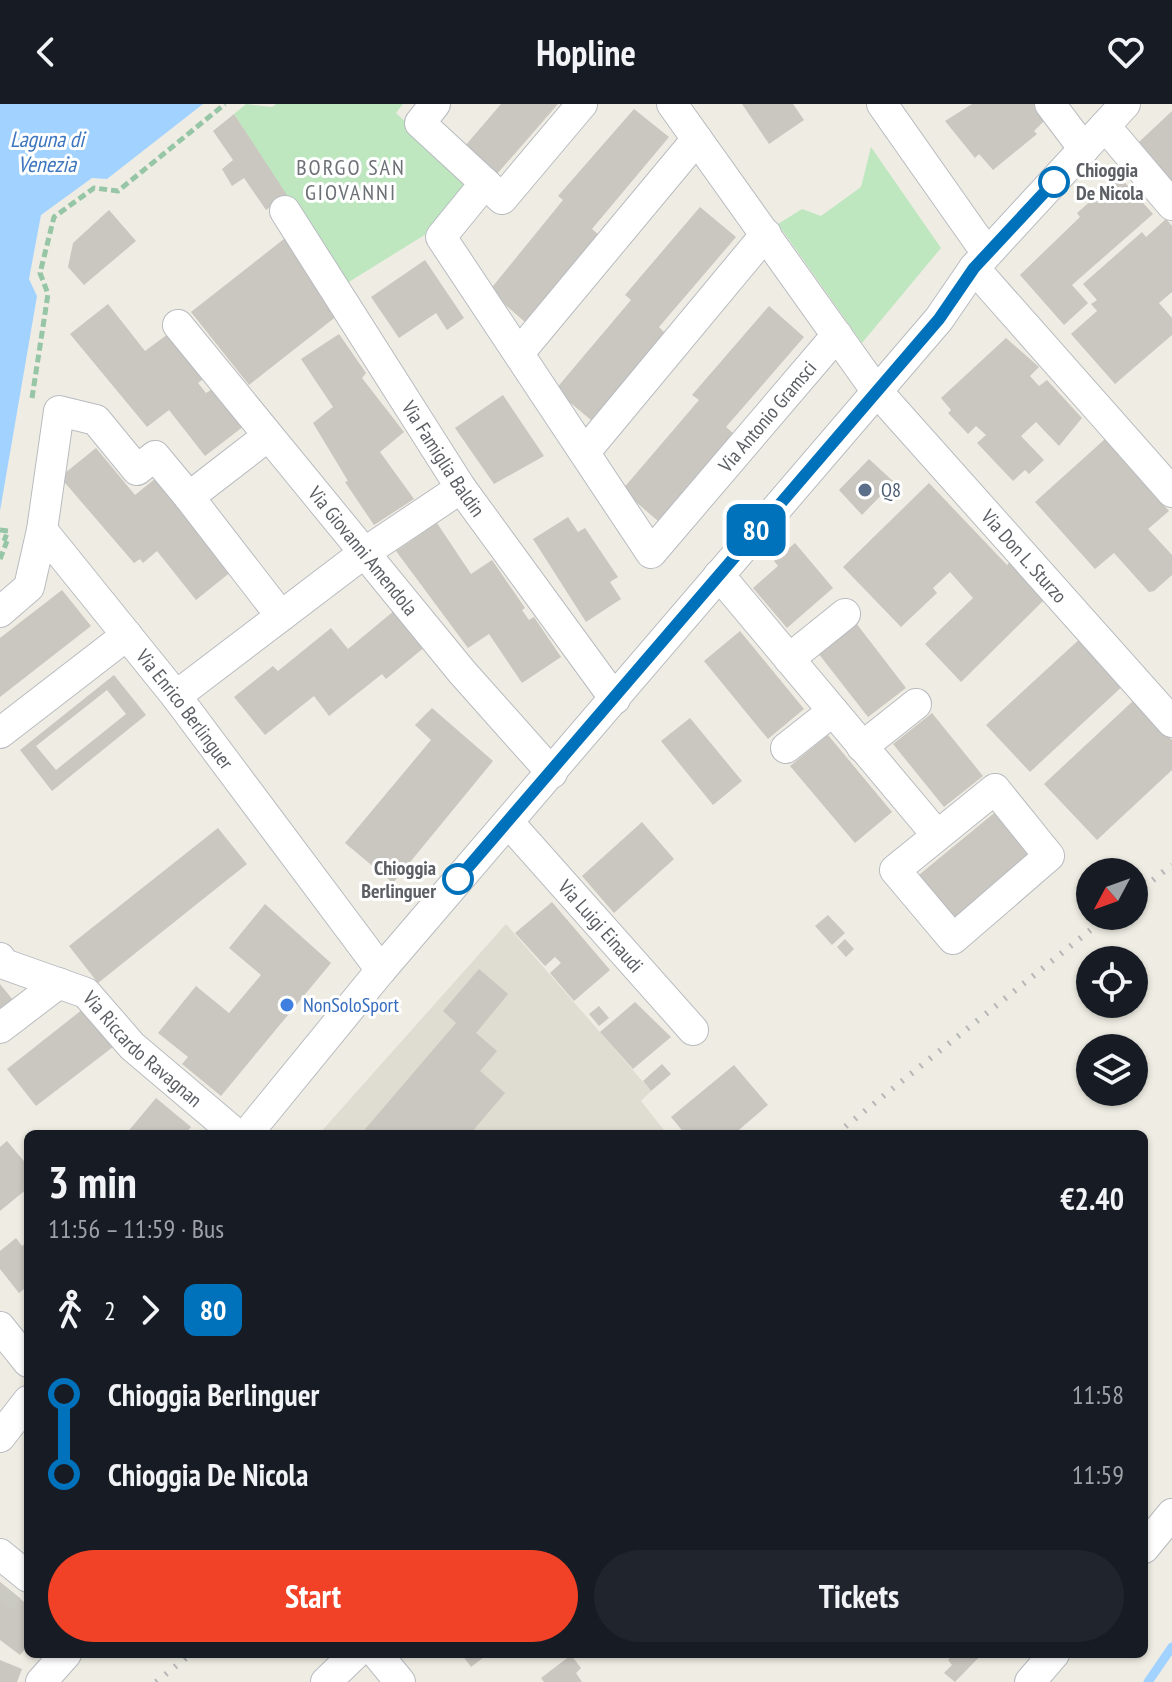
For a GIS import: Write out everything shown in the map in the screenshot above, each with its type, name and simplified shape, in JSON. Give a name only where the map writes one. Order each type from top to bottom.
[{"type":"street","points":[[435,104],[420,123],[502,199],[582,104]]},
{"type":"street","points":[[672,104],[875,389]]},
{"type":"street","points":[[882,104],[979,242],[982,259],[1172,492]]},
{"type":"street","points":[[1050,104],[1084,149]]},
{"type":"street","points":[[250,1130],[381,970],[615,699],[875,389],[939,319],[982,259],[1125,104]]},
{"type":"street","points":[[1105,126],[1172,205]]},
{"type":"street","points":[[519,353],[697,139]]},
{"type":"street","name":"Via Antonio Gramsci","points":[[485,183],[441,237],[651,553],[837,335]]},
{"type":"street","name":"Via Famiglia Baldin","points":[[285,211],[461,488],[615,699]]},
{"type":"street","points":[[585,452],[766,234]]},
{"type":"street","name":"Via Giovanni Amendola","points":[[178,325],[462,672],[552,773]]},
{"type":"street","name":"Via Don L. Sturzo","points":[[875,389],[1172,722]]},
{"type":"street","points":[[0,612],[29,587],[27,528],[59,411],[96,420],[137,470],[155,456],[281,616]]},
{"type":"street","points":[[189,497],[268,436]]},
{"type":"street","points":[[176,696],[364,553],[461,488]]},
{"type":"street","name":"Via Enrico Berlinguer","points":[[27,528],[127,635],[176,696],[381,970]]},
{"type":"street","points":[[719,575],[937,835]]},
{"type":"street","points":[[789,659],[845,614]]},
{"type":"street","points":[[0,733],[127,635]]},
{"type":"street","points":[[862,747],[916,704]]},
{"type":"street","points":[[786,748],[833,711]]},
{"type":"street","points":[[995,789],[1049,856],[953,939],[895,870],[937,835],[995,789]]},
{"type":"street","name":"Via Luigi Einaudi","points":[[509,823],[693,1030]]},
{"type":"street","name":"Via Riccardo Ravagnan","points":[[0,958],[4,964],[86,993],[132,1046],[231,1130]]},
{"type":"street","points":[[0,1028],[59,983]]},
{"type":"street","points":[[0,1327],[24,1357]]},
{"type":"street","points":[[0,1437],[24,1406]]},
{"type":"street","points":[[1148,1543],[1172,1514]]},
{"type":"street","points":[[41,1682],[62,1658]]},
{"type":"street","points":[[326,1682],[351,1658]]},
{"type":"street","points":[[380,1658],[400,1682]]},
{"type":"street","points":[[1030,1682],[1051,1658]]},
{"type":"path","points":[[31,402],[48,294],[40,273],[54,217],[94,188],[118,191],[225,104]]},
{"type":"path","points":[[0,559],[27,528]]},
{"type":"path","points":[[0,530],[8,531],[0,552]]},
{"type":"shaded area","points":[[506,924],[651,1091],[641,1101],[664,1130],[323,1130]]},
{"type":"green space","points":[[246,104],[272,107],[276,104],[403,104],[396,113],[469,182],[431,231],[344,285],[234,114]]},
{"type":"green space","points":[[871,147],[941,248],[862,343],[778,224],[802,209],[821,216],[861,187]]},
{"type":"water","name":"Laguna di Venezia","points":[[0,104],[203,104],[107,179],[92,178],[41,215],[29,279],[37,296],[0,511]]},
{"type":"building","points":[[501,104],[558,104],[497,174],[465,146]]},
{"type":"building","points":[[742,104],[793,104],[804,120],[769,144]]},
{"type":"building","points":[[972,104],[1035,104],[1047,118],[1034,131],[1037,134],[993,170],[979,154],[975,158],[945,121]]},
{"type":"building","points":[[634,109],[669,137],[592,229],[598,234],[525,322],[489,291],[563,200],[558,196]]},
{"type":"building","points":[[1172,111],[1172,181],[1139,142]]},
{"type":"building","points":[[234,114],[287,195],[266,210],[244,178],[232,186],[222,169],[233,160],[213,131]]},
{"type":"building","points":[[1119,176],[1153,214],[1072,285],[1088,303],[1064,325],[1020,275],[1080,217],[1077,213]]},
{"type":"building","points":[[700,207],[736,237],[659,327],[665,333],[591,420],[555,390],[631,300],[625,295]]},
{"type":"building","points":[[109,210],[136,241],[84,285],[68,267],[73,243]]},
{"type":"building","points":[[1166,219],[1172,226],[1172,292],[1159,303],[1172,318],[1172,335],[1115,384],[1071,334],[1097,311],[1091,304],[1097,300],[1083,284],[1142,232],[1146,237]]},
{"type":"building","points":[[289,235],[347,308],[249,385],[191,312]]},
{"type":"building","points":[[425,260],[464,318],[447,330],[436,313],[399,338],[371,297]]},
{"type":"building","points":[[108,304],[145,351],[168,334],[203,379],[198,383],[206,393],[214,388],[244,426],[205,456],[169,410],[147,427],[70,334]]},
{"type":"building","points":[[769,306],[804,337],[726,427],[733,433],[658,521],[622,490],[699,400],[692,395]]},
{"type":"building","points":[[339,334],[366,373],[362,378],[404,432],[380,452],[414,499],[374,525],[345,482],[348,481],[313,423],[333,407],[301,359]]},
{"type":"building","points":[[1006,338],[1039,367],[1030,376],[1039,386],[1047,380],[1082,418],[1059,446],[1036,422],[1021,436],[1044,460],[1029,474],[1025,470],[1013,481],[977,443],[986,435],[976,426],[968,434],[948,413],[951,410],[941,398]]},
{"type":"building","points":[[503,395],[544,456],[494,484],[455,428]]},
{"type":"building","points":[[1105,439],[1169,511],[1148,529],[1172,555],[1172,575],[1154,591],[1149,592],[1114,553],[1095,569],[1035,502]]},
{"type":"building","points":[[96,448],[135,495],[156,478],[232,571],[196,600],[157,551],[143,563],[140,559],[134,563],[60,477]]},
{"type":"building","points":[[869,459],[894,482],[862,515],[839,490]]},
{"type":"building","points":[[929,483],[1007,565],[1014,558],[1049,595],[961,682],[925,644],[973,598],[950,572],[933,588],[937,593],[901,627],[843,567]]},
{"type":"building","points":[[568,517],[578,532],[585,528],[618,577],[610,582],[621,599],[586,622],[533,539]]},
{"type":"building","points":[[437,523],[471,574],[492,560],[525,608],[522,610],[529,620],[534,617],[561,657],[522,683],[489,634],[468,648],[396,551]]},
{"type":"building","points":[[795,543],[833,588],[787,628],[753,588],[778,566],[774,561]]},
{"type":"building","points":[[62,590],[91,626],[0,697],[0,638]]},
{"type":"building","points":[[395,610],[426,646],[386,679],[382,674],[329,716],[314,696],[265,735],[234,697],[273,666],[278,671],[331,628],[348,649]]},
{"type":"building","points":[[856,623],[906,688],[868,717],[818,653]]},
{"type":"building","points":[[740,631],[804,709],[768,739],[704,661]]},
{"type":"building","points":[[1083,636],[1126,683],[1030,772],[986,725]]},
{"type":"building","points":[[114,675],[146,715],[52,791],[20,750]],"holes":[[[107,690],[126,714],[56,770],[36,746]]]},
{"type":"building","points":[[1134,700],[1172,740],[1172,770],[1097,840],[1044,784]]},
{"type":"building","points":[[432,708],[493,761],[393,883],[345,843],[431,740],[415,725]]},
{"type":"building","points":[[932,713],[983,776],[944,807],[893,744]]},
{"type":"building","points":[[690,718],[742,781],[713,805],[661,741]]},
{"type":"building","points":[[828,735],[892,812],[855,843],[790,766]]},
{"type":"building","points":[[999,809],[1040,855],[954,926],[914,879]]},
{"type":"building","points":[[642,822],[674,859],[614,913],[582,876]]},
{"type":"building","points":[[218,828],[247,864],[98,983],[69,946]]},
{"type":"building","points":[[552,902],[610,970],[574,1001],[550,973],[561,963],[555,957],[545,966],[515,933]]},
{"type":"building","points":[[265,904],[331,963],[221,1096],[182,1064],[188,1057],[158,1033],[196,986],[229,1013],[261,975],[229,948]]},
{"type":"building","points":[[828,915],[845,933],[832,945],[815,926]]},
{"type":"building","points":[[845,939],[854,949],[846,957],[837,947]]},
{"type":"building","points":[[479,969],[508,994],[476,1033],[497,1051],[480,1071],[505,1093],[473,1130],[364,1130],[456,1023],[443,1011]]},
{"type":"building","points":[[0,984],[17,1005],[0,1018]]},
{"type":"building","points":[[635,1002],[671,1037],[633,1069],[600,1032]]},
{"type":"building","points":[[599,1006],[609,1018],[599,1026],[589,1014]]},
{"type":"building","points":[[83,1009],[113,1047],[36,1106],[7,1069]]},
{"type":"building","points":[[662,1064],[671,1074],[651,1091],[643,1081]]},
{"type":"building","points":[[734,1065],[768,1105],[739,1130],[682,1130],[671,1117]]},
{"type":"building","points":[[156,1098],[191,1127],[188,1130],[129,1130]]},
{"type":"building","points":[[7,1141],[24,1161],[24,1191],[0,1211],[0,1147]]},
{"type":"building","points":[[16,1238],[22,1246],[24,1244],[24,1289],[19,1293],[0,1269],[0,1251]]},
{"type":"building","points":[[0,1583],[24,1602],[24,1650],[20,1655],[0,1640]]},
{"type":"building","points":[[464,1658],[483,1658],[471,1667]]},
{"type":"building","points":[[567,1658],[573,1658],[581,1668],[576,1673],[582,1682],[544,1682],[541,1678]]},
{"type":"building","points":[[978,1658],[955,1682],[944,1673],[952,1665],[948,1660]]},
{"type":"building","points":[[0,1660],[22,1669],[17,1682],[0,1682]]},
{"type":"waterway","points":[[1148,1682],[1172,1647]]},
{"type":"tunnel","points":[[0,1600],[9,1589]]},
{"type":"railway","points":[[1148,884],[1172,865]]},
{"type":"railway","points":[[841,1130],[1091,930]]},
{"type":"railway","points":[[156,1682],[186,1658]]},
{"type":"bus line","name":"80","points":[[458,879],[552,773],[875,389],[939,319],[974,268],[1054,182]]},
{"type":"place","name":"Chioggia De Nicola","points":[[1054,182]]},
{"type":"place","name":"Q8","points":[[865,490]]},
{"type":"place","name":"Chioggia Berlinguer","points":[[458,879]]},
{"type":"place","name":"NonSoloSport","points":[[287,1005]]},
{"type":"district","name":"BORGO SAN GIOVANNI","points":[[351,180]]}]
